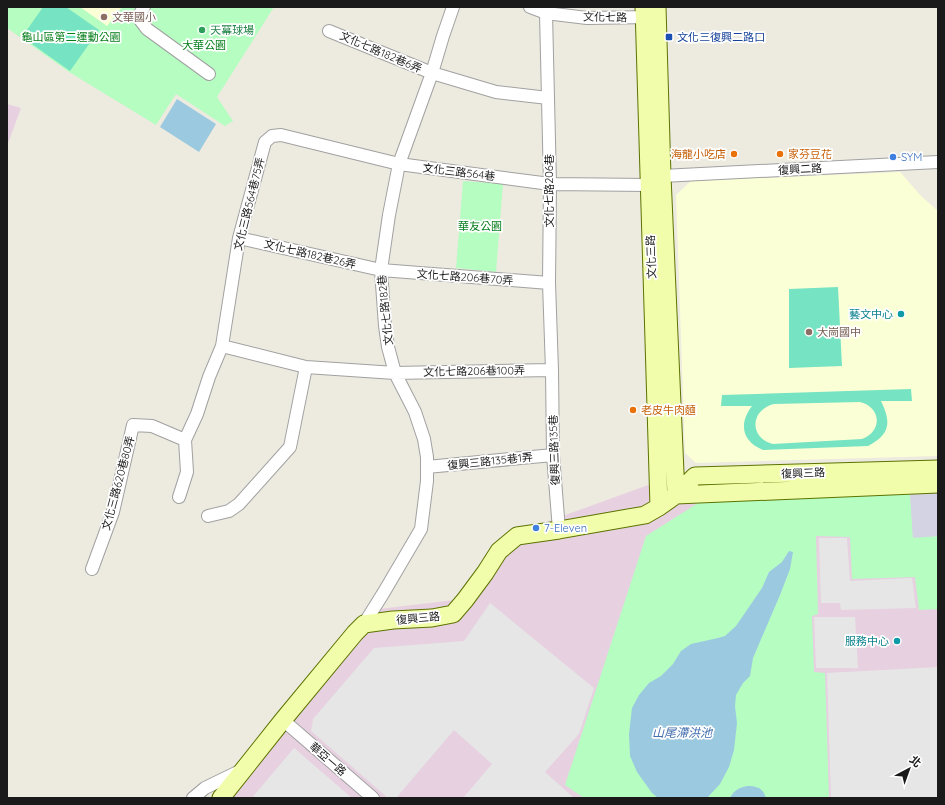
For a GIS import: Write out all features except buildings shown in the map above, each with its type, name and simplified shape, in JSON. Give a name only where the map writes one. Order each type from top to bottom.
[{"type":"street","points":[[144,7],[138,17],[147,29],[209,74]]},
{"type":"street","name":"文化七路182巷","points":[[364,624],[421,529],[427,488],[427,457],[424,439],[415,412],[395,373],[388,348],[381,270],[389,215],[399,164],[432,73],[453,7]]},
{"type":"street","name":"文化七路","points":[[530,7],[546,13],[587,18],[651,12]]},
{"type":"street","name":"文化三路","points":[[651,12],[655,180],[659,507]]},
{"type":"street","name":"文化七路206巷","points":[[546,13],[550,184],[549,283],[552,370]]},
{"type":"street","name":"文化七路182巷6弄","points":[[329,31],[432,73],[496,92],[548,98]]},
{"type":"street","name":"文化三路564巷","points":[[272,136],[281,135],[399,164],[550,184],[655,180]]},
{"type":"street","name":"文化三路564巷75弄","points":[[222,346],[239,238],[265,142],[272,136]]},
{"type":"street","name":"復興二路","points":[[655,180],[938,162]]},
{"type":"street","name":"文化三路","points":[[655,180],[676,495]]},
{"type":"street","name":"文化七路182巷26弄","points":[[239,238],[381,270]]},
{"type":"street","name":"文化七路206巷70弄","points":[[381,270],[549,283]]},
{"type":"street","points":[[179,497],[187,472],[185,440],[197,414],[209,377],[222,346],[306,367],[290,446],[239,504],[229,511],[208,516]]},
{"type":"street","name":"文化七路206巷100弄","points":[[306,367],[395,373],[552,370]]},
{"type":"street","name":"復興三路135巷","points":[[552,370],[553,455],[559,530]]},
{"type":"street","name":"文化三路620巷80弄","points":[[92,569],[113,512],[133,425],[152,426],[185,440]]},
{"type":"street","name":"復興三路135巷1弄","points":[[427,467],[553,455]]},
{"type":"street","name":"復興三路","points":[[364,624],[393,620],[432,618],[453,614],[485,574],[499,551],[517,536],[645,515],[676,495],[695,476],[938,469]]},
{"type":"street","name":"復興三路","points":[[676,495],[938,484]]},
{"type":"street","points":[[222,798],[283,720],[364,624]]},
{"type":"street","name":"華亞一路","points":[[283,720],[373,798]]},
{"type":"street","points":[[193,798],[205,788],[244,768]]},
{"type":"shaded area","name":"文華國小","points":[[80,7],[122,7],[107,27]]},
{"type":"shaded area","points":[[7,104],[21,108],[7,146]]},
{"type":"shaded area","name":"大崗國中","points":[[900,172],[922,197],[938,211],[938,456],[696,463],[685,453],[676,195],[691,181]]},
{"type":"shaded area","points":[[802,473],[938,474],[938,798],[221,798],[371,610],[463,599],[524,530],[665,479]]},
{"type":"shaded area","points":[[938,491],[938,536],[913,538],[910,493]]},
{"type":"shaded area","points":[[819,538],[847,538],[850,581],[912,578],[916,608],[841,610],[840,603],[821,603]]},
{"type":"shaded area","points":[[490,603],[594,688],[579,734],[545,772],[574,798],[463,798],[492,764],[454,730],[396,798],[388,798],[311,731],[313,719],[374,648],[464,641]]},
{"type":"shaded area","points":[[814,617],[855,617],[858,668],[816,668]]},
{"type":"shaded area","points":[[938,667],[938,798],[831,798],[827,673]]},
{"type":"shaded area","points":[[294,748],[352,798],[252,798]]},
{"type":"green space","points":[[7,7],[80,7],[107,26],[122,7],[274,7],[217,97],[233,121],[225,126],[176,94],[156,125],[69,72],[7,28]]},
{"type":"green space","name":"龜山區第二運動公園","points":[[43,7],[66,7],[99,30],[70,71],[22,37]]},
{"type":"green space","name":"華友公園","points":[[463,181],[503,184],[496,272],[456,268]]},
{"type":"green space","points":[[838,287],[842,366],[789,368],[789,289]]},
{"type":"green space","points":[[911,389],[912,401],[881,401],[886,415],[887,427],[881,437],[868,446],[763,450],[750,442],[744,431],[745,419],[752,406],[721,406],[722,395]],"holes":[[[860,402],[872,409],[877,419],[874,431],[862,439],[773,444],[765,441],[756,430],[757,418],[760,412],[766,407],[774,404]]]},
{"type":"green space","points":[[910,493],[913,537],[938,536],[938,609],[919,610],[915,577],[852,579],[850,537],[816,536],[818,614],[812,616],[814,672],[825,673],[829,798],[584,798],[565,785],[646,536],[706,498]]},
{"type":"water","points":[[177,99],[216,124],[199,152],[160,127]]},
{"type":"water","name":"山尾滯洪池","points":[[789,551],[793,552],[790,569],[753,658],[750,676],[743,683],[736,695],[735,706],[737,723],[734,750],[729,767],[720,784],[707,798],[658,798],[652,793],[637,772],[630,756],[629,734],[632,708],[639,695],[649,683],[661,676],[673,664],[681,651],[691,644],[725,636],[736,626],[762,588],[769,572],[782,562]]},
{"type":"water","points":[[747,786],[759,788],[766,798],[730,798],[737,790]]},
{"type":"place","name":"文華國小","points":[[104,17]]},
{"type":"place","name":"天冪球場","points":[[202,30]]},
{"type":"place","name":"文化三復興二路口","points":[[669,37]]},
{"type":"place","name":"海龍小吃店","points":[[734,154]]},
{"type":"place","name":"家芬豆花","points":[[780,154]]},
{"type":"place","name":"SYM","points":[[893,157]]},
{"type":"place","name":"藝文中心","points":[[901,314]]},
{"type":"place","name":"大崗國中","points":[[809,332]]},
{"type":"place","name":"老皮牛肉麵","points":[[633,410]]},
{"type":"place","name":"7-Eleven","points":[[536,528]]},
{"type":"place","name":"服務中心","points":[[897,641]]},
{"type":"park label","name":"大華公園","points":[[204,45]]}]
